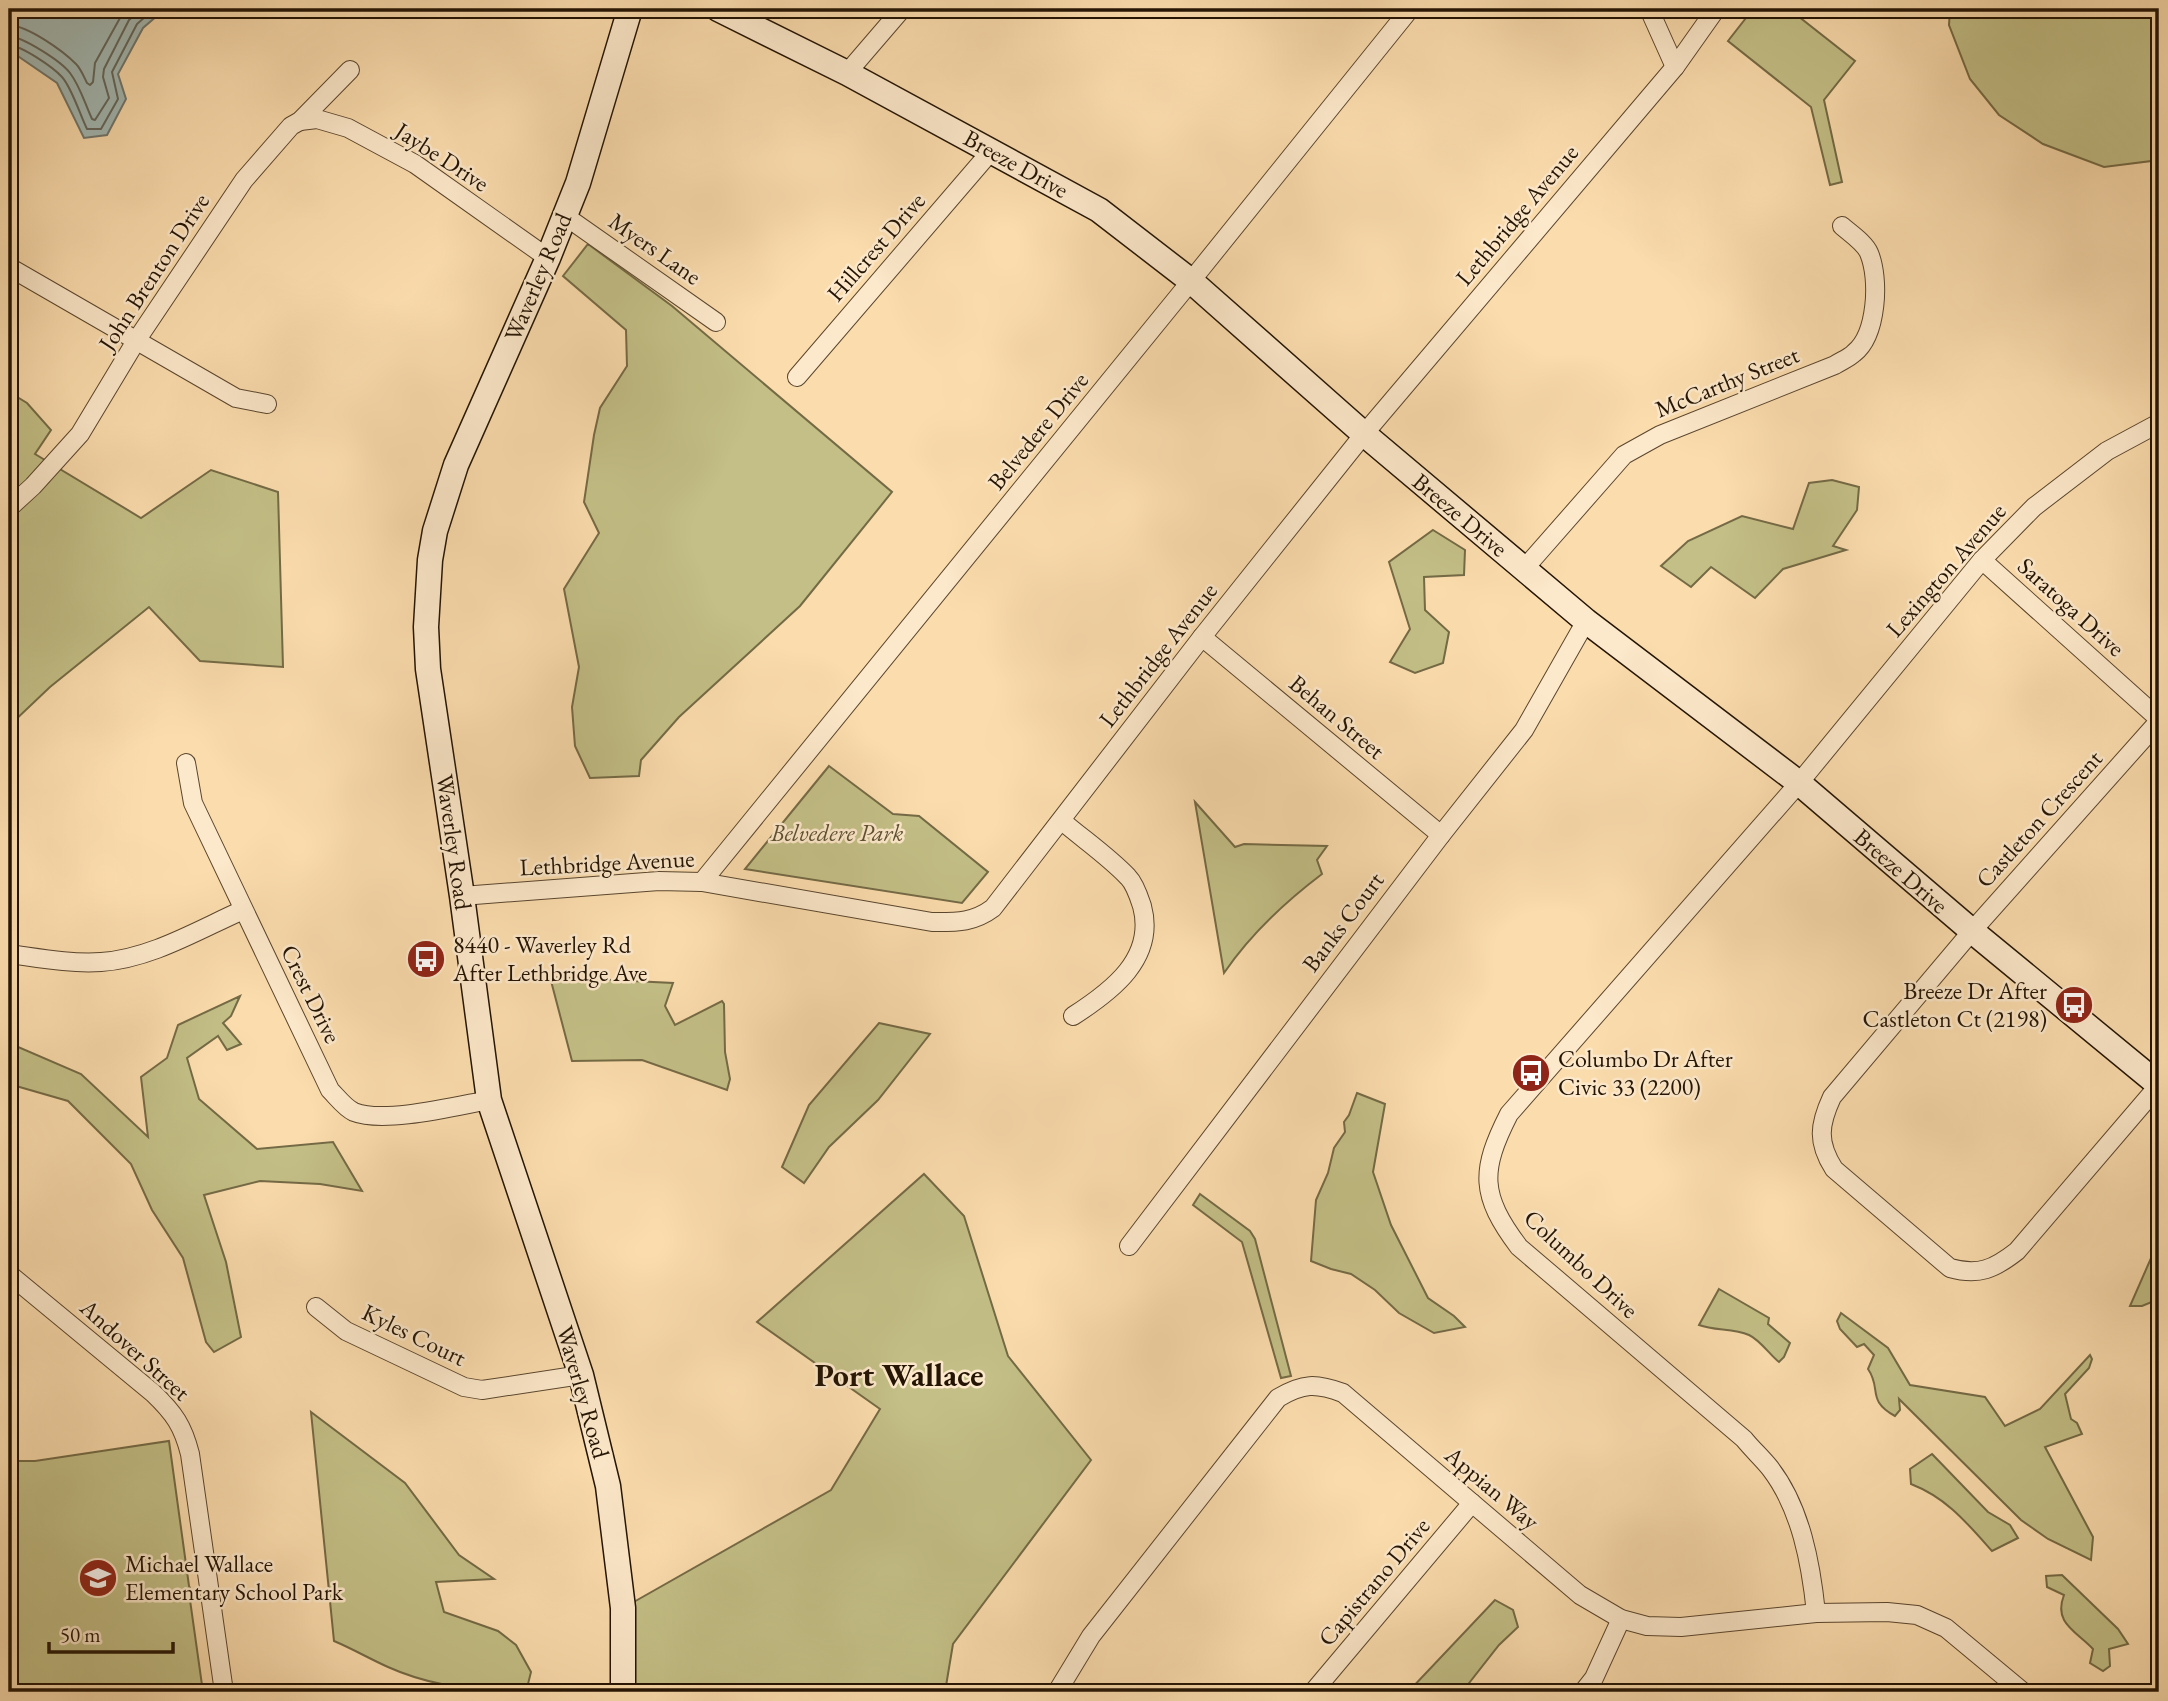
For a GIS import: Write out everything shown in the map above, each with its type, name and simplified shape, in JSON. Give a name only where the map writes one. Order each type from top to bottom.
[{"type":"street","name":"Waverley Road","points":[[623,1692],[623,1608],[618,1551],[602,1454],[581,1375],[489,1100],[428,669],[426,627],[430,560],[443,500],[578,183],[630,9]]},
{"type":"street","name":"Breeze Drive","points":[[718,9],[847,73],[1099,210],[1191,281],[1364,434],[1586,621],[1799,783],[1972,931],[2159,1085]]},
{"type":"street","points":[[847,73],[902,9]]},
{"type":"street","name":"Belvedere Drive","points":[[702,882],[1410,9]]},
{"type":"street","points":[[1649,9],[1675,66]]},
{"type":"street","name":"Lethbridge Avenue","points":[[462,896],[659,881],[702,882],[932,922],[968,922],[981,917],[993,908],[1062,821],[1202,637],[1364,434],[1675,66],[1712,14]]},
{"type":"street","name":"John Brenton Drive","points":[[9,508],[80,434],[136,341],[244,180],[291,126],[300,121],[350,70]]},
{"type":"street","name":"Jaybe Drive","points":[[300,121],[317,119],[348,128],[415,164],[548,258]]},
{"type":"street","name":"Hillcrest Drive","points":[[797,377],[992,150]]},
{"type":"street","name":"Myers Lane","points":[[565,216],[716,321]]},
{"type":"street","name":"McCarthy Street","points":[[1524,569],[1624,455],[1660,435],[1835,365],[1856,352],[1869,332],[1875,308],[1875,281],[1869,252],[1842,226]]},
{"type":"street","points":[[9,267],[236,398],[267,404]]},
{"type":"street","name":"Lexington Avenue","points":[[1799,783],[1982,560],[2034,507],[2108,451],[2159,423]]},
{"type":"street","name":"Saratoga Drive","points":[[1982,560],[2159,720]]},
{"type":"street","name":"Banks Court","points":[[1129,1246],[1440,835],[1524,730],[1586,621]]},
{"type":"street","name":"Behan Street","points":[[1202,637],[1440,835]]},
{"type":"street","name":"Castleton Crescent","points":[[2159,720],[1972,931],[1832,1097],[1824,1114],[1821,1131],[1824,1154],[1834,1169],[1950,1268],[1965,1272],[1983,1271],[2001,1263],[2017,1251],[2159,1085]]},
{"type":"street","name":"Crest Drive","points":[[186,763],[192,803],[330,1090],[352,1111],[370,1116],[427,1111],[489,1100]]},
{"type":"street","name":"Columbo Drive","points":[[1799,783],[1509,1114],[1489,1161],[1489,1186],[1493,1205],[1502,1224],[1519,1247],[1744,1439],[1771,1470],[1795,1512],[1807,1552],[1816,1613]]},
{"type":"street","points":[[1062,821],[1130,878],[1146,922],[1142,945],[1126,974],[1106,995],[1073,1016]]},
{"type":"street","points":[[9,954],[74,962],[130,958],[243,910]]},
{"type":"street","name":"Andover Street","points":[[9,1274],[153,1393],[171,1410],[184,1431],[190,1454],[224,1692]]},
{"type":"street","name":"Kyles Court","points":[[316,1307],[346,1331],[464,1387],[482,1390],[581,1375]]},
{"type":"street","name":"Appian Way","points":[[1057,1692],[1091,1636],[1278,1398],[1293,1388],[1311,1385],[1343,1394],[1580,1595],[1621,1619],[1647,1626],[1681,1627],[1816,1613],[1887,1612],[1917,1615],[1946,1628],[2023,1692]]},
{"type":"street","name":"Capistrano Drive","points":[[1313,1692],[1472,1503]]},
{"type":"street","points":[[1583,1692],[1594,1678],[1621,1619]]},
{"type":"green space","points":[[1753,9],[1789,9],[1855,61],[1824,100],[1842,182],[1830,185],[1811,107],[1728,41]]},
{"type":"green space","points":[[1950,9],[2159,9],[2159,160],[2104,167],[2043,144],[1999,115],[1970,79],[1949,25]]},
{"type":"green space","points":[[588,244],[672,306],[892,492],[800,606],[679,717],[641,760],[639,776],[590,778],[575,746],[572,707],[579,667],[564,589],[599,533],[584,502],[594,435],[600,408],[627,366],[626,330],[563,276]]},
{"type":"green space","points":[[9,392],[27,403],[51,430],[35,454],[141,518],[211,470],[278,492],[283,667],[200,661],[149,607],[50,687],[9,726]]},
{"type":"green space","points":[[1832,480],[1859,487],[1857,510],[1833,546],[1846,550],[1783,569],[1755,598],[1711,567],[1691,587],[1661,566],[1688,541],[1742,516],[1793,529],[1809,483]]},
{"type":"green space","points":[[1433,530],[1465,550],[1464,575],[1424,577],[1425,610],[1449,632],[1443,663],[1415,673],[1390,662],[1410,629],[1389,562]]},
{"type":"green space","name":"Belvedere Park","points":[[829,766],[893,814],[919,816],[988,872],[962,903],[745,869]]},
{"type":"green space","points":[[1195,802],[1235,847],[1244,844],[1327,846],[1317,860],[1322,874],[1269,920],[1245,945],[1224,973]]},
{"type":"green space","points":[[550,977],[673,983],[665,1006],[675,1025],[722,1001],[725,1052],[730,1079],[727,1090],[642,1060],[572,1061]]},
{"type":"green space","points":[[240,996],[231,1016],[223,1023],[241,1044],[227,1050],[218,1036],[187,1058],[199,1099],[257,1149],[333,1142],[362,1191],[320,1184],[260,1181],[204,1195],[226,1262],[241,1337],[214,1352],[206,1342],[183,1258],[152,1210],[131,1164],[68,1101],[9,1084],[9,1043],[81,1074],[148,1137],[141,1077],[167,1058],[178,1025]]},
{"type":"green space","points":[[879,1023],[930,1034],[878,1100],[829,1147],[804,1183],[782,1167],[809,1105]]},
{"type":"green space","points":[[1357,1093],[1385,1104],[1373,1172],[1391,1225],[1428,1298],[1465,1327],[1434,1333],[1399,1313],[1375,1290],[1351,1274],[1311,1261],[1316,1200],[1328,1173],[1334,1148],[1345,1132],[1344,1122]]},
{"type":"green space","points":[[924,1174],[964,1216],[1008,1356],[1091,1460],[953,1644],[945,1692],[632,1692],[632,1603],[831,1490],[880,1409],[757,1322]]},
{"type":"green space","points":[[1200,1194],[1250,1231],[1255,1239],[1291,1376],[1281,1378],[1242,1242],[1193,1205]]},
{"type":"green space","points":[[2159,1240],[2159,1299],[2142,1306],[2130,1306]]},
{"type":"green space","points":[[1719,1289],[1769,1318],[1768,1324],[1790,1343],[1779,1362],[1749,1335],[1699,1325]]},
{"type":"green space","points":[[1841,1313],[1888,1348],[1910,1385],[1985,1397],[2005,1426],[2040,1409],[2090,1355],[2092,1359],[2089,1368],[2065,1394],[2071,1419],[2077,1423],[2082,1434],[2045,1447],[2093,1537],[2091,1560],[2048,1539],[2021,1520],[1899,1399],[1900,1410],[1895,1416],[1886,1410],[1877,1399],[1868,1369],[1874,1355],[1864,1344],[1857,1347],[1840,1329],[1837,1321]]},
{"type":"green space","points":[[311,1412],[405,1483],[459,1555],[494,1579],[436,1582],[444,1612],[498,1631],[516,1645],[531,1672],[526,1692],[473,1689],[421,1679],[404,1674],[334,1641]]},
{"type":"green space","name":"Michael Wallace Elementary School Park","points":[[169,1441],[192,1592],[189,1593],[203,1692],[9,1692],[9,1461],[35,1461]]},
{"type":"green space","points":[[1932,1454],[1988,1512],[2010,1525],[2018,1538],[1992,1551],[1946,1504],[1911,1484],[1910,1469]]},
{"type":"green space","points":[[2062,1575],[2118,1629],[2128,1644],[2109,1649],[2110,1666],[2103,1671],[2090,1663],[2093,1649],[2064,1620],[2061,1605],[2064,1595],[2047,1587],[2046,1576]]},
{"type":"green space","points":[[1495,1600],[1513,1610],[1518,1627],[1499,1645],[1462,1692],[1408,1692]]},
{"type":"water","points":[[9,9],[165,9],[143,28],[118,74],[126,99],[107,135],[84,138],[57,83],[9,50]]},
{"type":"place","name":"8440 - Waverley Rd After Lethbridge Ave","points":[[426,959]]},
{"type":"place","name":"Breeze Dr After Castleton Ct (2198)","points":[[2074,1005]]},
{"type":"place","name":"Columbo Dr After Civic 33 (2200)","points":[[1531,1073]]},
{"type":"place","name":"Michael Wallace Elementary School Park","points":[[98,1578]]},
{"type":"district","name":"Port Wallace","points":[[899,1375]]}]
